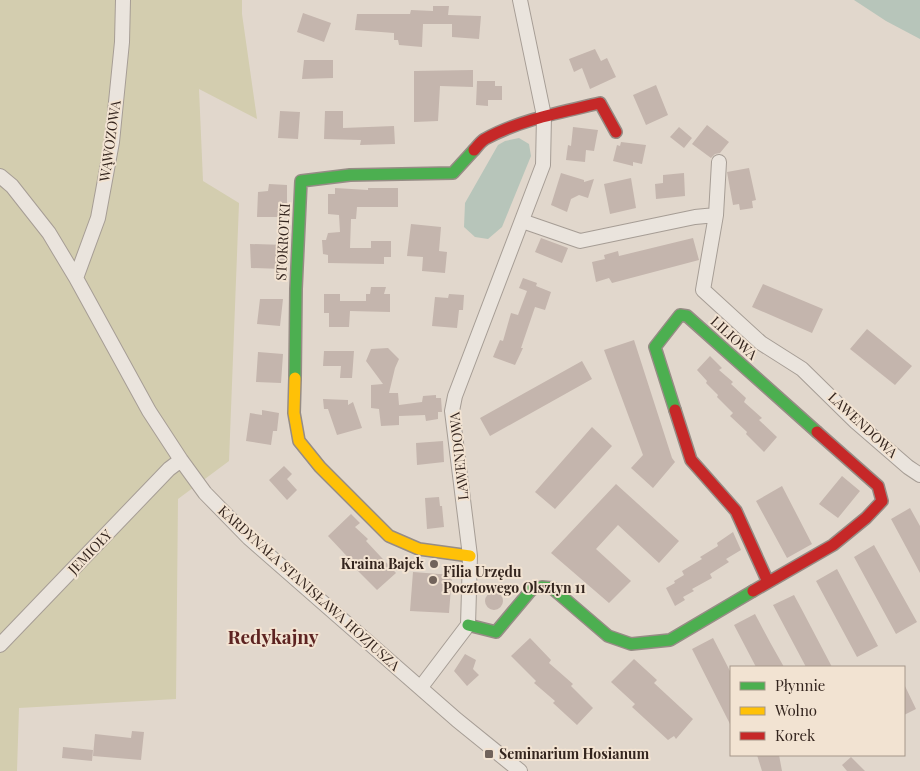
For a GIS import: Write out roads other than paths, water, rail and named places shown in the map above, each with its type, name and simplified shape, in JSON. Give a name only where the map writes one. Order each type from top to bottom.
[{"type":"street","name":"WĄWOZOWA","points":[[76,278],[98,218],[112,142],[122,42],[123,0]]},
{"type":"street","name":"LAWENDOWA","points":[[468,626],[470,556],[452,411],[458,386],[543,165],[544,116],[520,0]]},
{"type":"street","name":"STOKROTKI","points":[[470,556],[419,549],[389,536],[320,467],[299,441],[294,413],[296,289],[301,182],[350,175],[452,173],[483,140],[544,116],[600,103],[616,132]]},
{"type":"street","name":"LAWENDOWA","points":[[719,162],[716,215],[703,290],[761,343],[802,369],[856,422],[920,475]]},
{"type":"street","name":"KARDYNAŁA STANISŁAWA HOZJUSZA","points":[[0,176],[12,186],[49,233],[76,278],[148,411],[205,493],[249,538],[520,771]]},
{"type":"street","points":[[522,221],[580,241],[695,217],[716,215]]},
{"type":"street","name":"LILIOWA","points":[[468,626],[496,632],[532,589],[542,587],[552,588],[608,636],[631,644],[670,640],[833,545],[866,518],[882,501],[878,486],[687,316],[680,315],[655,347],[691,460],[736,511],[768,582]]},
{"type":"street","name":"JEMIOŁY","points":[[0,645],[173,466],[181,460]]},
{"type":"street","points":[[421,687],[468,626]]},
{"type":"place","name":"Kraina Bajek","points":[[434,564]]},
{"type":"place","name":"Filia Urzędu Pocztowego Olsztyn 11","points":[[433,580]]},
{"type":"place","name":"Seminarium Hosianum","points":[[489,754]]},
{"type":"district","name":"Redykajny","points":[[273,637]]}]
